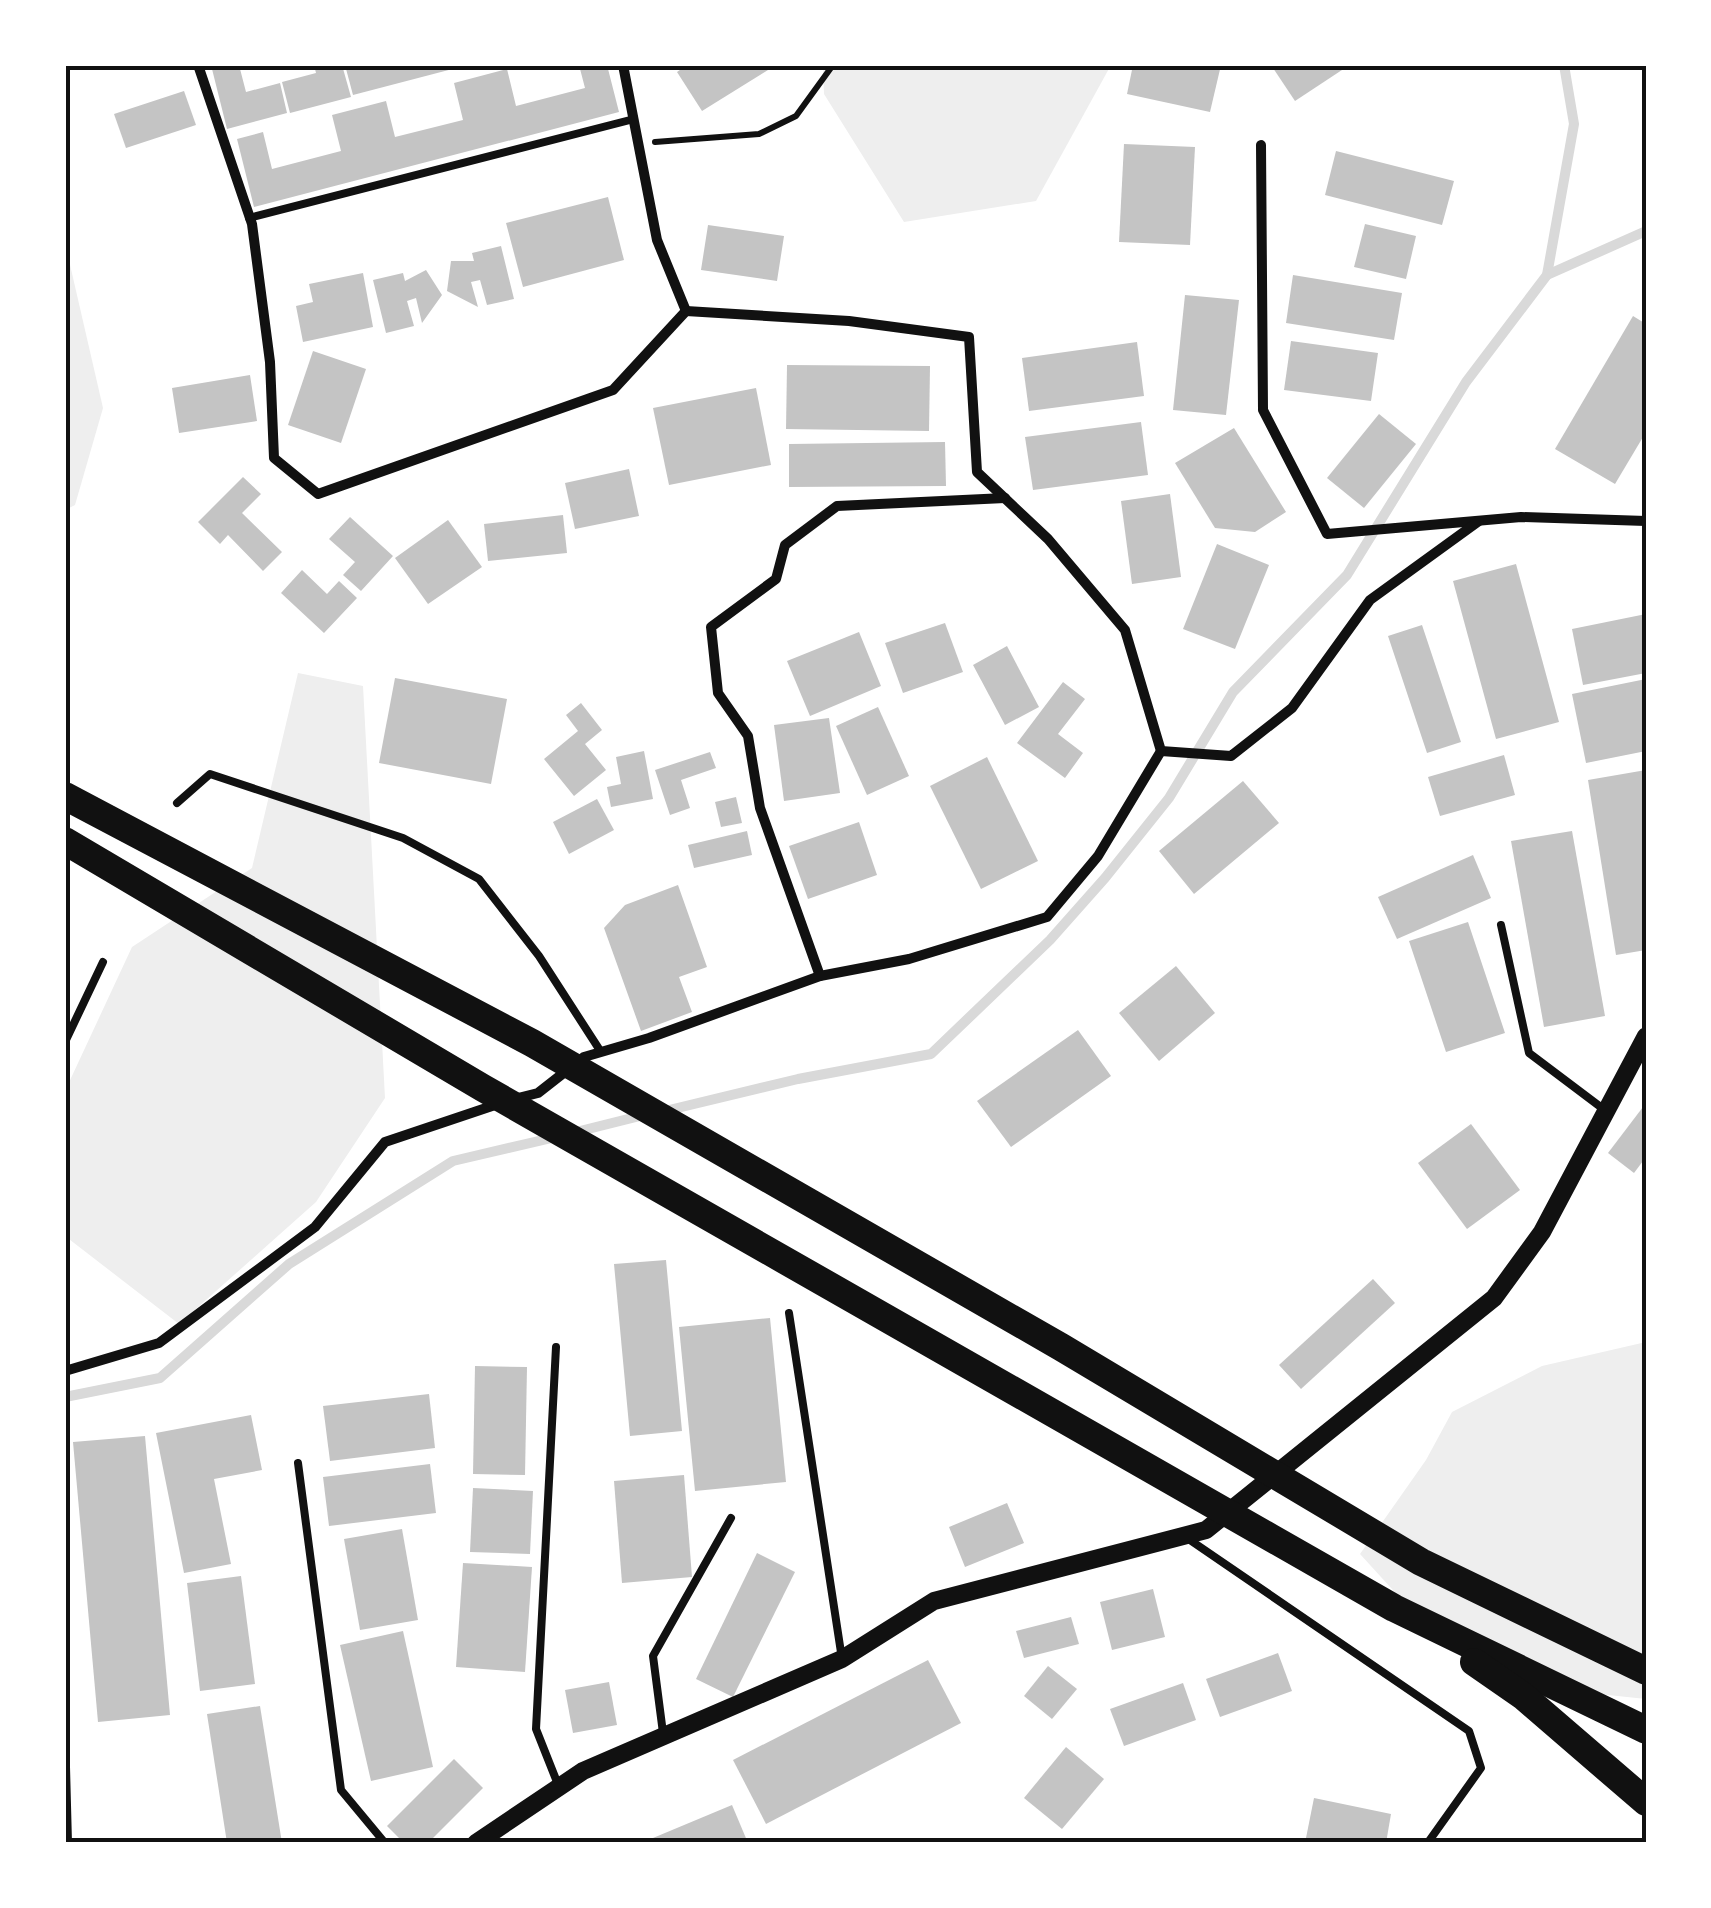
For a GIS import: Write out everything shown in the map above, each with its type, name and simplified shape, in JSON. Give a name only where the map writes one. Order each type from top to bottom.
[{"type":"highway","points":[[65,796],[532,1043],[1044,1337],[1421,1562],[1646,1669]]},
{"type":"highway","points":[[65,841],[483,1088],[1394,1608],[1646,1730]]},
{"type":"highway","points":[[1394,1608],[1524,1696],[1646,1802]]},
{"type":"street","points":[[198,65],[250,218],[270,362],[274,458],[318,494],[613,390],[686,311]]},
{"type":"street","points":[[624,65],[657,240],[686,311]]},
{"type":"street","points":[[1262,144],[1262,410],[1326,534],[1521,517],[1646,521]]},
{"type":"street","points":[[686,311],[849,321],[970,337],[977,472],[1048,538],[1125,630],[1167,751]]},
{"type":"street","points":[[820,976],[760,808],[748,736],[718,693],[711,627],[776,580],[785,545],[837,506],[1005,498]]},
{"type":"street","points":[[1167,751],[1231,756],[1292,708],[1370,600],[1479,521]]},
{"type":"street","points":[[65,1371],[159,1343],[315,1227],[385,1142],[538,1093],[584,1057],[820,976],[909,960],[1047,916],[1098,856],[1167,751]]},
{"type":"street","points":[[476,1843],[582,1771],[842,1659],[934,1602],[1206,1530],[1494,1298],[1542,1232],[1646,1036]]},
{"type":"street","points":[[65,1767],[67,1843]]},
{"type":"lane","points":[[250,218],[634,119]]},
{"type":"lane","points":[[176,804],[210,774],[403,838],[479,879],[539,956],[601,1052]]},
{"type":"lane","points":[[1501,925],[1530,1052],[1606,1111]]},
{"type":"lane","points":[[65,1042],[102,962]]},
{"type":"lane","points":[[789,1313],[842,1659]]},
{"type":"lane","points":[[556,1348],[536,1729],[559,1787]]},
{"type":"lane","points":[[298,1463],[341,1790],[385,1843]]},
{"type":"lane","points":[[664,1738],[654,1656],[731,1518]]},
{"type":"lane","points":[[1184,1536],[1469,1731],[1480,1768],[1429,1841]]},
{"type":"path","points":[[638,144],[758,134],[796,116],[833,65]]},
{"type":"shaded area","points":[[823,65],[1111,65],[1036,201],[904,222],[824,94]]},
{"type":"shaded area","points":[[65,243],[103,408],[75,505],[65,510]]},
{"type":"shaded area","points":[[298,673],[363,686],[385,1098],[316,1202],[179,1324],[65,1236],[65,1091],[132,947],[252,868]]},
{"type":"shaded area","points":[[1646,1342],[1646,1699],[1551,1689],[1412,1611],[1360,1554],[1426,1460],[1452,1412],[1542,1366]]},
{"type":"building","points":[[211,65],[239,65],[246,92],[280,83],[287,113],[227,129]]},
{"type":"building","points":[[314,65],[342,65],[351,97],[290,113],[282,82],[316,73]]},
{"type":"building","points":[[345,65],[463,65],[464,66],[353,95]]},
{"type":"building","points":[[579,65],[607,65],[619,112],[254,207],[237,139],[263,132],[272,169],[341,151],[332,115],[386,101],[395,137],[463,120],[454,83],[507,69],[516,106],[585,88]]},
{"type":"building","points":[[687,65],[764,65],[768,70],[702,111],[677,72]]},
{"type":"building","points":[[1133,65],[1221,65],[1210,112],[1127,94]]},
{"type":"building","points":[[1271,65],[1343,65],[1345,68],[1295,101]]},
{"type":"building","points":[[184,91],[196,125],[126,148],[114,114]]},
{"type":"building","points":[[1124,144],[1195,147],[1190,245],[1119,242]]},
{"type":"building","points":[[1336,151],[1454,181],[1442,225],[1325,195]]},
{"type":"building","points":[[608,197],[624,260],[523,287],[506,223]]},
{"type":"building","points":[[1365,224],[1416,236],[1406,279],[1354,267]]},
{"type":"building","points":[[708,225],[784,236],[777,281],[701,270]]},
{"type":"building","points":[[501,246],[514,299],[487,305],[480,280],[471,282],[478,307],[447,291],[451,261],[474,261],[472,253]]},
{"type":"building","points":[[426,270],[442,295],[422,323],[416,298],[407,301],[414,326],[386,333],[373,280],[403,273],[405,281]]},
{"type":"building","points":[[363,273],[373,327],[303,342],[296,306],[313,302],[309,284]]},
{"type":"building","points":[[1293,275],[1402,293],[1394,340],[1286,323]]},
{"type":"building","points":[[1185,295],[1239,300],[1226,415],[1173,410]]},
{"type":"building","points":[[1633,316],[1646,324],[1646,432],[1615,484],[1555,449]]},
{"type":"building","points":[[1291,341],[1378,353],[1371,401],[1284,390]]},
{"type":"building","points":[[1137,342],[1144,396],[1029,411],[1022,358]]},
{"type":"building","points":[[313,351],[366,369],[341,443],[288,425]]},
{"type":"building","points":[[787,365],[930,366],[929,431],[786,429]]},
{"type":"building","points":[[250,375],[257,421],[179,433],[172,388]]},
{"type":"building","points":[[756,388],[771,465],[669,485],[653,408]]},
{"type":"building","points":[[1379,414],[1416,444],[1364,508],[1327,478]]},
{"type":"building","points":[[1141,422],[1148,475],[1033,490],[1025,437]]},
{"type":"building","points":[[1234,428],[1286,512],[1255,532],[1215,528],[1175,463]]},
{"type":"building","points":[[945,442],[946,486],[789,487],[789,444]]},
{"type":"building","points":[[629,469],[639,516],[575,529],[565,483]]},
{"type":"building","points":[[243,477],[261,494],[242,513],[282,552],[263,571],[228,535],[220,544],[198,522]]},
{"type":"building","points":[[1170,494],[1181,577],[1132,584],[1121,501]]},
{"type":"building","points":[[563,515],[567,553],[488,561],[484,524]]},
{"type":"building","points":[[350,517],[393,556],[361,591],[343,575],[355,562],[329,539]]},
{"type":"building","points":[[448,520],[482,567],[428,604],[395,558]]},
{"type":"building","points":[[1217,544],[1269,565],[1235,649],[1183,629]]},
{"type":"building","points":[[1516,564],[1559,722],[1496,739],[1453,581]]},
{"type":"building","points":[[302,570],[327,594],[339,581],[357,598],[324,633],[281,593]]},
{"type":"building","points":[[1646,614],[1646,673],[1583,685],[1572,629]]},
{"type":"building","points":[[945,623],[963,672],[903,693],[885,643]]},
{"type":"building","points":[[1422,625],[1461,742],[1427,753],[1388,636]]},
{"type":"building","points":[[859,632],[881,686],[810,716],[787,661]]},
{"type":"building","points":[[1007,646],[1039,707],[1005,725],[973,665]]},
{"type":"building","points":[[395,678],[507,699],[491,784],[379,763]]},
{"type":"building","points":[[1646,679],[1646,751],[1586,763],[1572,694]]},
{"type":"building","points":[[1063,682],[1085,699],[1058,734],[1083,753],[1065,778],[1017,743]]},
{"type":"building","points":[[581,703],[602,730],[585,744],[606,770],[574,796],[544,759],[578,731],[566,715]]},
{"type":"building","points":[[878,707],[909,776],[867,795],[836,726]]},
{"type":"building","points":[[829,718],[840,793],[784,801],[774,725]]},
{"type":"building","points":[[644,751],[653,799],[611,807],[607,787],[621,784],[616,757]]},
{"type":"building","points":[[710,752],[716,768],[681,780],[690,808],[670,815],[655,770]]},
{"type":"building","points":[[1504,755],[1515,795],[1440,816],[1428,777]]},
{"type":"building","points":[[987,757],[1038,861],[981,889],[930,786]]},
{"type":"building","points":[[1646,770],[1646,950],[1616,955],[1588,780]]},
{"type":"building","points":[[1243,781],[1279,823],[1194,894],[1159,851]]},
{"type":"building","points":[[736,797],[742,823],[721,827],[715,802]]},
{"type":"building","points":[[597,799],[614,830],[569,854],[553,822]]},
{"type":"building","points":[[859,822],[877,875],[808,899],[789,846]]},
{"type":"building","points":[[747,831],[752,855],[694,868],[688,845]]},
{"type":"building","points":[[1572,831],[1605,1016],[1544,1027],[1511,841]]},
{"type":"building","points":[[1473,855],[1491,898],[1397,939],[1378,897]]},
{"type":"building","points":[[678,885],[707,967],[679,977],[692,1012],[641,1031],[604,928],[625,905]]},
{"type":"building","points":[[1468,922],[1505,1033],[1446,1052],[1409,941]]},
{"type":"building","points":[[1176,966],[1215,1013],[1159,1061],[1119,1013]]},
{"type":"building","points":[[1078,1030],[1111,1076],[1011,1147],[977,1101]]},
{"type":"building","points":[[1646,1103],[1646,1157],[1634,1173],[1608,1153]]},
{"type":"building","points":[[1471,1124],[1520,1190],[1467,1229],[1418,1163]]},
{"type":"building","points":[[666,1260],[682,1431],[630,1436],[614,1264]]},
{"type":"building","points":[[1373,1279],[1395,1303],[1301,1389],[1279,1365]]},
{"type":"building","points":[[770,1318],[786,1482],[695,1491],[679,1327]]},
{"type":"building","points":[[475,1366],[527,1367],[525,1475],[473,1474]]},
{"type":"building","points":[[429,1394],[435,1448],[330,1461],[323,1406]]},
{"type":"building","points":[[251,1415],[262,1470],[214,1479],[231,1564],[184,1573],[156,1433]]},
{"type":"building","points":[[145,1436],[170,1715],[98,1722],[73,1442]]},
{"type":"building","points":[[430,1464],[436,1513],[329,1526],[323,1477]]},
{"type":"building","points":[[684,1475],[692,1577],[622,1583],[614,1481]]},
{"type":"building","points":[[473,1488],[533,1491],[530,1554],[470,1552]]},
{"type":"building","points":[[1007,1503],[1024,1543],[965,1567],[949,1527]]},
{"type":"building","points":[[402,1529],[418,1620],[360,1630],[344,1539]]},
{"type":"building","points":[[757,1553],[795,1572],[733,1697],[696,1679]]},
{"type":"building","points":[[463,1563],[532,1567],[525,1672],[456,1667]]},
{"type":"building","points":[[241,1576],[255,1684],[200,1691],[187,1583]]},
{"type":"building","points":[[1153,1589],[1165,1637],[1112,1650],[1100,1602]]},
{"type":"building","points":[[1071,1617],[1079,1644],[1024,1658],[1016,1631]]},
{"type":"building","points":[[403,1631],[433,1767],[371,1781],[340,1645]]},
{"type":"building","points":[[1278,1653],[1292,1691],[1220,1717],[1206,1679]]},
{"type":"building","points":[[928,1660],[961,1723],[766,1824],[733,1760]]},
{"type":"building","points":[[1048,1666],[1077,1689],[1052,1719],[1024,1696]]},
{"type":"building","points":[[609,1682],[617,1725],[573,1733],[565,1690]]},
{"type":"building","points":[[1183,1683],[1196,1720],[1124,1746],[1110,1709]]},
{"type":"building","points":[[260,1706],[282,1843],[227,1843],[207,1714]]},
{"type":"building","points":[[1066,1747],[1104,1779],[1062,1829],[1024,1798]]},
{"type":"building","points":[[454,1759],[483,1788],[428,1843],[404,1843],[387,1826]]},
{"type":"building","points":[[1314,1798],[1391,1814],[1386,1843],[1305,1843]]},
{"type":"building","points":[[732,1805],[748,1843],[641,1843]]},
{"type":"waterway","points":[[1547,275],[1574,124],[1564,65]]},
{"type":"waterway","points":[[665,1111],[798,1079],[931,1054],[1050,940],[1105,878],[1169,798],[1233,692],[1347,575],[1466,382],[1547,275],[1646,231]]},
{"type":"waterway","points":[[572,1133],[648,1114]]},
{"type":"waterway","points":[[65,1397],[160,1378],[289,1264],[453,1161],[556,1137]]}]
